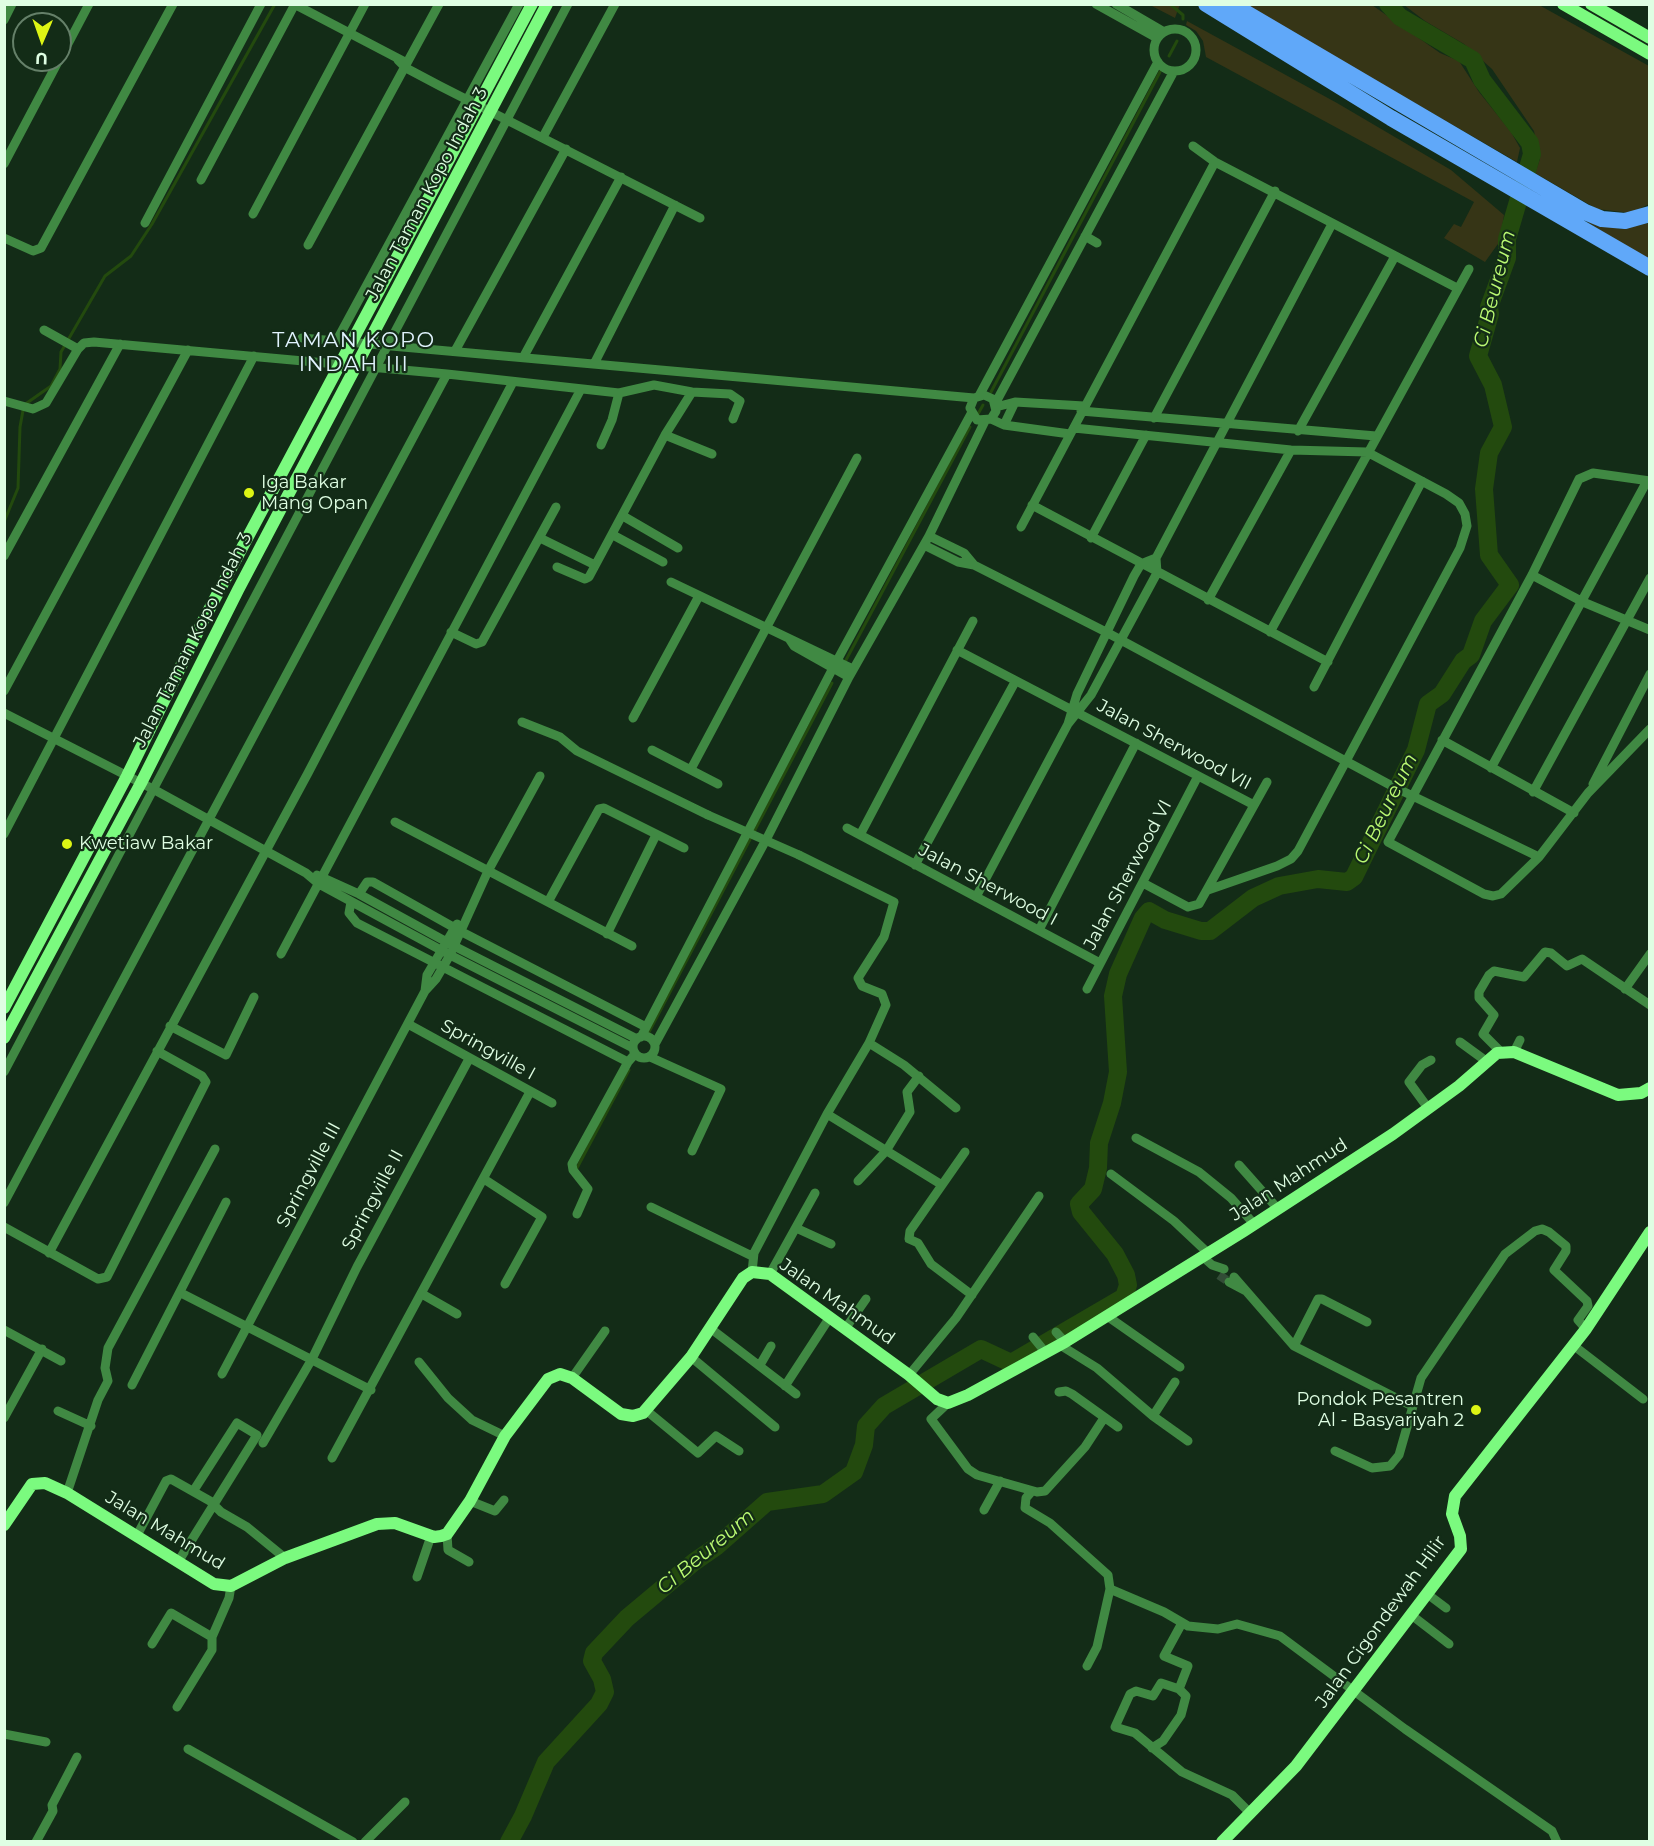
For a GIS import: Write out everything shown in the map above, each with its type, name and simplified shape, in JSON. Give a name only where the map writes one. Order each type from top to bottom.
[{"type":"highway","points":[[1206,4],[1319,75],[1503,174],[1650,268]]},
{"type":"highway","points":[[1231,4],[1347,71],[1503,174]]},
{"type":"highway","points":[[1550,202],[1602,219],[1625,221],[1650,214]]},
{"type":"street","points":[[4,20],[12,4]]},
{"type":"street","points":[[72,37],[89,4]]},
{"type":"street","points":[[4,238],[33,251],[41,248],[173,4]]},
{"type":"street","points":[[146,224],[261,4]]},
{"type":"street","points":[[253,214],[365,4]]},
{"type":"street","points":[[308,245],[439,4]]},
{"type":"street","points":[[337,340],[519,4]]},
{"type":"street","name":"Jalan Taman Kopo Indah 3","points":[[4,1038],[141,783],[238,590],[369,342],[485,107],[532,4]]},
{"type":"street","name":"Jalan Taman Kopo Indah 3","points":[[4,1008],[127,776],[203,621],[351,341],[485,107],[548,4]]},
{"type":"street","points":[[4,1072],[568,4]]},
{"type":"street","points":[[543,137],[615,4]]},
{"type":"street","points":[[1096,4],[1161,35]]},
{"type":"street","points":[[1116,4],[1161,35]]},
{"type":"street","points":[[1563,4],[1645,51]]},
{"type":"street","points":[[1591,4],[1650,38]]},
{"type":"street","points":[[201,180],[295,5],[453,88],[458,94],[700,218]]},
{"type":"street","points":[[577,1214],[588,1189],[573,1170],[572,1164],[634,1051],[835,664],[971,414],[975,399],[1158,62],[1154,46],[1161,35],[1172,28],[1185,31],[1194,39],[1197,51],[1193,62],[1185,69],[1174,71],[1158,62]]},
{"type":"street","points":[[650,1057],[851,673],[926,541],[1174,71]]},
{"type":"street","points":[[4,164],[54,72]]},
{"type":"street","points":[[1192,146],[1215,162],[1275,191],[1394,258],[1457,288]]},
{"type":"street","points":[[455,351],[566,149]]},
{"type":"street","points":[[1021,527],[1082,408],[1215,162]]},
{"type":"street","points":[[524,356],[621,177]]},
{"type":"street","points":[[1154,418],[1275,191]]},
{"type":"street","points":[[594,364],[675,205]]},
{"type":"street","points":[[976,897],[1075,711],[1121,640],[1157,573],[1156,558],[1332,224]]},
{"type":"street","points":[[1085,236],[1097,243]]},
{"type":"street","points":[[1298,431],[1394,258]]},
{"type":"street","points":[[1270,632],[1469,269]]},
{"type":"street","points":[[44,330],[75,348]]},
{"type":"street","points":[[302,338],[524,356],[975,399],[989,396],[996,405]]},
{"type":"street","points":[[4,401],[22,408],[33,409],[46,404],[75,348],[84,343],[94,342],[357,365],[618,393],[654,385],[737,397],[739,407],[733,419]]},
{"type":"street","points":[[4,556],[120,344]]},
{"type":"street","points":[[4,691],[188,350]]},
{"type":"street","points":[[4,834],[52,738],[254,356]]},
{"type":"street","points":[[654,385],[658,370]]},
{"type":"street","points":[[4,1203],[447,374]]},
{"type":"street","points":[[49,1253],[513,382]]},
{"type":"street","points":[[281,954],[581,388]]},
{"type":"street","points":[[557,567],[586,579],[613,535],[665,435],[692,392]]},
{"type":"street","points":[[602,445],[612,420],[618,393]]},
{"type":"street","points":[[996,405],[1015,402],[1154,418],[1376,436]]},
{"type":"street","points":[[1004,425],[1015,402]]},
{"type":"street","points":[[971,414],[976,420],[988,420],[1004,425],[1146,435],[1291,450],[1367,452],[1459,503],[1465,514],[1465,537],[1310,831],[1291,859],[1208,890]]},
{"type":"street","points":[[665,435],[712,454]]},
{"type":"street","points":[[1091,538],[1146,435]]},
{"type":"street","points":[[1208,600],[1291,450]]},
{"type":"street","points":[[691,769],[857,458]]},
{"type":"street","points":[[1491,768],[1648,481],[1593,473],[1585,474],[1579,480],[1532,575],[1442,741],[1407,793],[1388,842],[1484,894],[1492,896],[1501,894],[1539,857],[1588,793],[1650,674]]},
{"type":"street","points":[[1314,687],[1422,481]]},
{"type":"street","points":[[1032,505],[1328,662]]},
{"type":"street","points":[[450,632],[477,644],[482,642],[556,507]]},
{"type":"street","points":[[623,516],[678,548]]},
{"type":"street","points":[[613,535],[663,562]]},
{"type":"street","points":[[540,538],[595,565]]},
{"type":"street","points":[[926,541],[963,553],[974,565],[1106,632],[1392,786],[1539,857]]},
{"type":"street","points":[[1075,711],[1106,632],[1141,564],[1156,558]]},
{"type":"street","points":[[1532,575],[1583,602],[1650,630]]},
{"type":"street","points":[[1533,792],[1650,578]]},
{"type":"street","points":[[671,582],[790,640],[794,646],[851,673]]},
{"type":"street","points":[[238,590],[254,599]]},
{"type":"street","points":[[633,718],[699,596]]},
{"type":"street","points":[[860,835],[973,621]]},
{"type":"street","points":[[957,650],[1075,711]]},
{"type":"street","points":[[915,866],[1015,681]]},
{"type":"street","name":"Jalan Sherwood VII","points":[[1075,711],[1254,805]]},
{"type":"street","points":[[4,713],[153,789],[306,873],[359,894],[448,948],[634,1051],[642,1058],[650,1057],[721,1089],[692,1151]]},
{"type":"street","points":[[522,722],[560,737],[577,751],[894,902],[884,937],[858,978],[862,986],[880,992],[885,998],[886,1005],[869,1043],[752,1256],[752,1272]]},
{"type":"street","points":[[1588,793],[1650,729]]},
{"type":"street","points":[[1442,741],[1574,813]]},
{"type":"street","points":[[1039,930],[1136,743]]},
{"type":"street","points":[[652,750],[718,784]]},
{"type":"street","points":[[424,991],[442,968],[448,948],[472,907],[488,871],[540,776]]},
{"type":"street","name":"Jalan Sherwood VI","points":[[1087,989],[1198,776]]},
{"type":"street","name":"Jalan Sherwood VII","points":[[1143,884],[1188,907],[1199,904],[1267,782]]},
{"type":"street","points":[[548,902],[599,809],[604,808],[684,848]]},
{"type":"street","points":[[757,817],[773,824]]},
{"type":"street","points":[[395,822],[632,946]]},
{"type":"street","name":"Jalan Sherwood I","points":[[847,828],[1100,963]]},
{"type":"street","points":[[607,934],[656,835]]},
{"type":"street","points":[[321,880],[351,902],[639,1038],[650,1037],[655,1044]]},
{"type":"street","points":[[359,894],[367,882],[373,882],[646,1027]]},
{"type":"street","points":[[351,902],[349,913],[357,922],[442,968],[628,1062]]},
{"type":"street","points":[[68,918],[81,924]]},
{"type":"street","points":[[424,991],[427,975],[433,963],[448,948]]},
{"type":"street","points":[[1650,1005],[1582,959],[1567,966],[1549,952],[1542,955],[1524,977],[1501,971],[1491,973],[1479,992],[1479,998],[1494,1015],[1484,1034],[1508,1052],[1618,1095],[1641,1093],[1650,1088]]},
{"type":"street","points":[[1625,989],[1650,954]]},
{"type":"street","name":"Springville III","points":[[222,1374],[424,991]]},
{"type":"street","points":[[170,1026],[226,1055],[254,997]]},
{"type":"street","name":"Springville I","points":[[408,1024],[552,1103]]},
{"type":"street","points":[[1508,1052],[1520,1040]]},
{"type":"street","points":[[1460,1042],[1486,1061]]},
{"type":"street","points":[[869,1043],[919,1076],[956,1108]]},
{"type":"street","points":[[4,1227],[98,1279],[107,1277],[206,1082],[202,1076],[157,1051]]},
{"type":"street","name":"Jalan Mahmud","points":[[647,1412],[691,1357],[743,1278],[752,1272],[770,1274],[911,1376],[941,1402],[948,1403],[968,1395],[1040,1345],[1061,1340],[1208,1258],[1254,1224],[1428,1108],[1486,1061],[1508,1052]]},
{"type":"street","name":"Springville II","points":[[262,1443],[312,1359],[357,1267],[469,1059]]},
{"type":"street","points":[[1428,1108],[1409,1082],[1422,1065],[1431,1060]]},
{"type":"street","points":[[858,1181],[886,1151],[910,1112],[907,1092],[919,1076]]},
{"type":"street","points":[[332,1458],[371,1390],[530,1092]]},
{"type":"street","points":[[828,1114],[942,1185]]},
{"type":"street","points":[[1136,1138],[1199,1172],[1231,1198],[1254,1224]]},
{"type":"street","points":[[67,1494],[98,1400],[108,1381],[105,1368],[108,1348],[214,1149]]},
{"type":"street","points":[[965,1152],[908,1234],[909,1239],[918,1244],[932,1264],[972,1295]]},
{"type":"street","points":[[1239,1165],[1278,1209]]},
{"type":"street","points":[[1111,1174],[1152,1208],[1174,1221],[1221,1272]]},
{"type":"street","points":[[484,1179],[542,1217],[505,1284]]},
{"type":"street","points":[[770,1274],[815,1193]]},
{"type":"street","points":[[911,1376],[972,1295],[1039,1196]]},
{"type":"street","points":[[132,1385],[226,1202]]},
{"type":"street","points":[[651,1208],[752,1256]]},
{"type":"street","points":[[796,1228],[831,1244]]},
{"type":"street","points":[[1335,1451],[1372,1468],[1390,1466],[1399,1455],[1421,1378],[1505,1254],[1535,1231],[1542,1229],[1549,1232],[1566,1246],[1566,1251],[1554,1270],[1587,1301],[1588,1306],[1578,1320],[1586,1329]]},
{"type":"street","name":"Jalan Cigondewah Hilir","points":[[1222,1842],[1296,1766],[1462,1544],[1452,1514],[1455,1496],[1586,1329],[1645,1248],[1650,1232]]},
{"type":"street","points":[[1232,1280],[1246,1291],[1294,1346],[1412,1406]]},
{"type":"street","points":[[181,1293],[248,1326],[274,1343],[312,1359],[371,1390]]},
{"type":"street","points":[[422,1294],[457,1314]]},
{"type":"street","points":[[845,1329],[866,1299]]},
{"type":"street","points":[[1294,1346],[1317,1299],[1322,1299],[1367,1322]]},
{"type":"street","points":[[1107,1316],[1180,1367]]},
{"type":"street","points":[[785,1386],[830,1317]]},
{"type":"street","points":[[710,1328],[796,1394]]},
{"type":"street","points":[[4,1330],[61,1361]]},
{"type":"street","points":[[572,1378],[605,1331]]},
{"type":"street","points":[[1061,1340],[1153,1416],[1188,1441]]},
{"type":"street","points":[[1572,1345],[1643,1399]]},
{"type":"street","points":[[760,1365],[771,1346]]},
{"type":"street","points":[[4,1418],[42,1349]]},
{"type":"street","points":[[691,1357],[775,1427]]},
{"type":"street","points":[[419,1362],[448,1398],[472,1420],[505,1436]]},
{"type":"street","points":[[469,1562],[448,1550],[447,1534],[470,1501],[505,1436],[548,1379],[560,1374],[572,1378],[621,1414],[633,1416],[647,1412],[698,1454],[716,1436],[739,1451]]},
{"type":"street","points":[[1153,1416],[1175,1382]]},
{"type":"street","points":[[1059,1392],[1066,1390],[1118,1427]]},
{"type":"street","points":[[948,1403],[931,1419],[971,1472],[1032,1491],[1045,1491],[1085,1448],[1104,1418]]},
{"type":"street","points":[[58,1411],[91,1426]]},
{"type":"street","points":[[178,1562],[257,1435],[237,1423],[194,1490]]},
{"type":"street","points":[[136,1537],[166,1480],[171,1479],[194,1490],[285,1558]]},
{"type":"street","points":[[984,1510],[1000,1481]]},
{"type":"street","name":"Jalan Mahmud","points":[[5,1525],[32,1484],[45,1483],[67,1494],[214,1584],[231,1586],[285,1558],[377,1524],[395,1523],[431,1536],[447,1534]]},
{"type":"street","points":[[1032,1491],[1026,1498],[1025,1508],[1050,1523],[1108,1575],[1110,1589],[1097,1647],[1088,1666]]},
{"type":"street","points":[[470,1501],[495,1511],[504,1500]]},
{"type":"street","points":[[417,1577],[431,1536]]},
{"type":"street","points":[[177,1707],[212,1650],[212,1637],[231,1586]]},
{"type":"street","points":[[1110,1589],[1164,1612],[1182,1623],[1218,1629],[1237,1624],[1280,1636],[1422,1741],[1552,1831],[1557,1842]]},
{"type":"street","points":[[1426,1593],[1446,1608]]},
{"type":"street","points":[[152,1644],[171,1613],[212,1637]]},
{"type":"street","points":[[1410,1614],[1449,1644]]},
{"type":"street","points":[[1179,1689],[1188,1666],[1164,1656],[1182,1623]]},
{"type":"street","points":[[1152,1748],[1163,1741],[1181,1715],[1186,1696],[1179,1689],[1161,1683],[1153,1696],[1136,1691],[1127,1697],[1115,1727],[1135,1734],[1152,1748],[1182,1772],[1232,1795],[1251,1814]]},
{"type":"street","points":[[1118,1690],[1127,1697]]},
{"type":"street","points":[[4,1734],[46,1742]]},
{"type":"street","points":[[188,1749],[353,1842]]},
{"type":"street","points":[[36,1842],[53,1811],[52,1805],[76,1757]]},
{"type":"street","points":[[365,1842],[405,1802]]},
{"type":"shaded area","points":[[1150,4],[1180,4],[1175,18],[1150,5]]},
{"type":"shaded area","points":[[1245,5],[1372,5],[1440,53],[1459,61],[1479,92],[1511,132],[1520,148],[1517,162]]},
{"type":"shaded area","points":[[1404,5],[1539,5],[1649,66],[1649,204],[1631,213],[1597,209],[1535,173],[1540,159],[1534,131],[1492,69],[1464,44],[1425,21]]},
{"type":"shaded area","points":[[1187,21],[1337,103],[1451,170],[1504,215],[1500,241],[1485,262],[1444,238],[1454,224],[1461,227],[1474,202],[1206,57],[1203,41],[1196,31],[1186,25]]},
{"type":"shaded area","points":[[1587,222],[1622,229],[1649,223],[1649,260]]},
{"type":"waterway","points":[[4,522],[18,488],[20,427],[24,405],[51,386],[60,369],[61,352],[105,276],[131,256],[152,224],[275,4]]},
{"type":"waterway","points":[[1170,4],[1183,15],[1183,19]]},
{"type":"waterway","name":"Ci Beureum","points":[[509,1842],[546,1762],[599,1704],[605,1692],[602,1679],[592,1661],[594,1653],[627,1618],[694,1562],[717,1546],[767,1502],[823,1494],[854,1472],[864,1445],[866,1426],[884,1406],[981,1349],[1011,1363],[1124,1297],[1128,1285],[1126,1275],[1115,1254],[1081,1212],[1079,1204],[1093,1189],[1098,1168],[1099,1143],[1112,1103],[1118,1072],[1113,996],[1118,974],[1143,918],[1149,911],[1165,920],[1201,931],[1210,931],[1253,898],[1279,886],[1318,879],[1347,882],[1354,877],[1416,750],[1428,704],[1442,694],[1463,661],[1471,655],[1483,621],[1510,585],[1489,555],[1484,489],[1489,453],[1503,427],[1493,385],[1478,356],[1490,314],[1489,307],[1507,258],[1507,239],[1532,154],[1530,143],[1482,80],[1473,60],[1400,17],[1388,4]]},
{"type":"waterway","points":[[1169,56],[1177,41]]},
{"type":"waterway","points":[[991,392],[1160,72]]},
{"type":"waterway","points":[[978,414],[983,405]]},
{"type":"waterway","points":[[846,660],[970,427]]},
{"type":"waterway","points":[[649,1032],[832,683]]},
{"type":"waterway","points":[[577,1168],[629,1070]]},
{"type":"tunnel","points":[[1219,1275],[1229,1282]]},
{"type":"place","name":"Iga Bakar Mang Opan","points":[[249,493]]},
{"type":"place","name":"Kwetiaw Bakar","points":[[67,844]]},
{"type":"place","name":"Pondok Pesantren Al - Basyariyah 2","points":[[1476,1410]]},
{"type":"district","name":"TAMAN KOPO INDAH III","points":[[354,353]]}]
